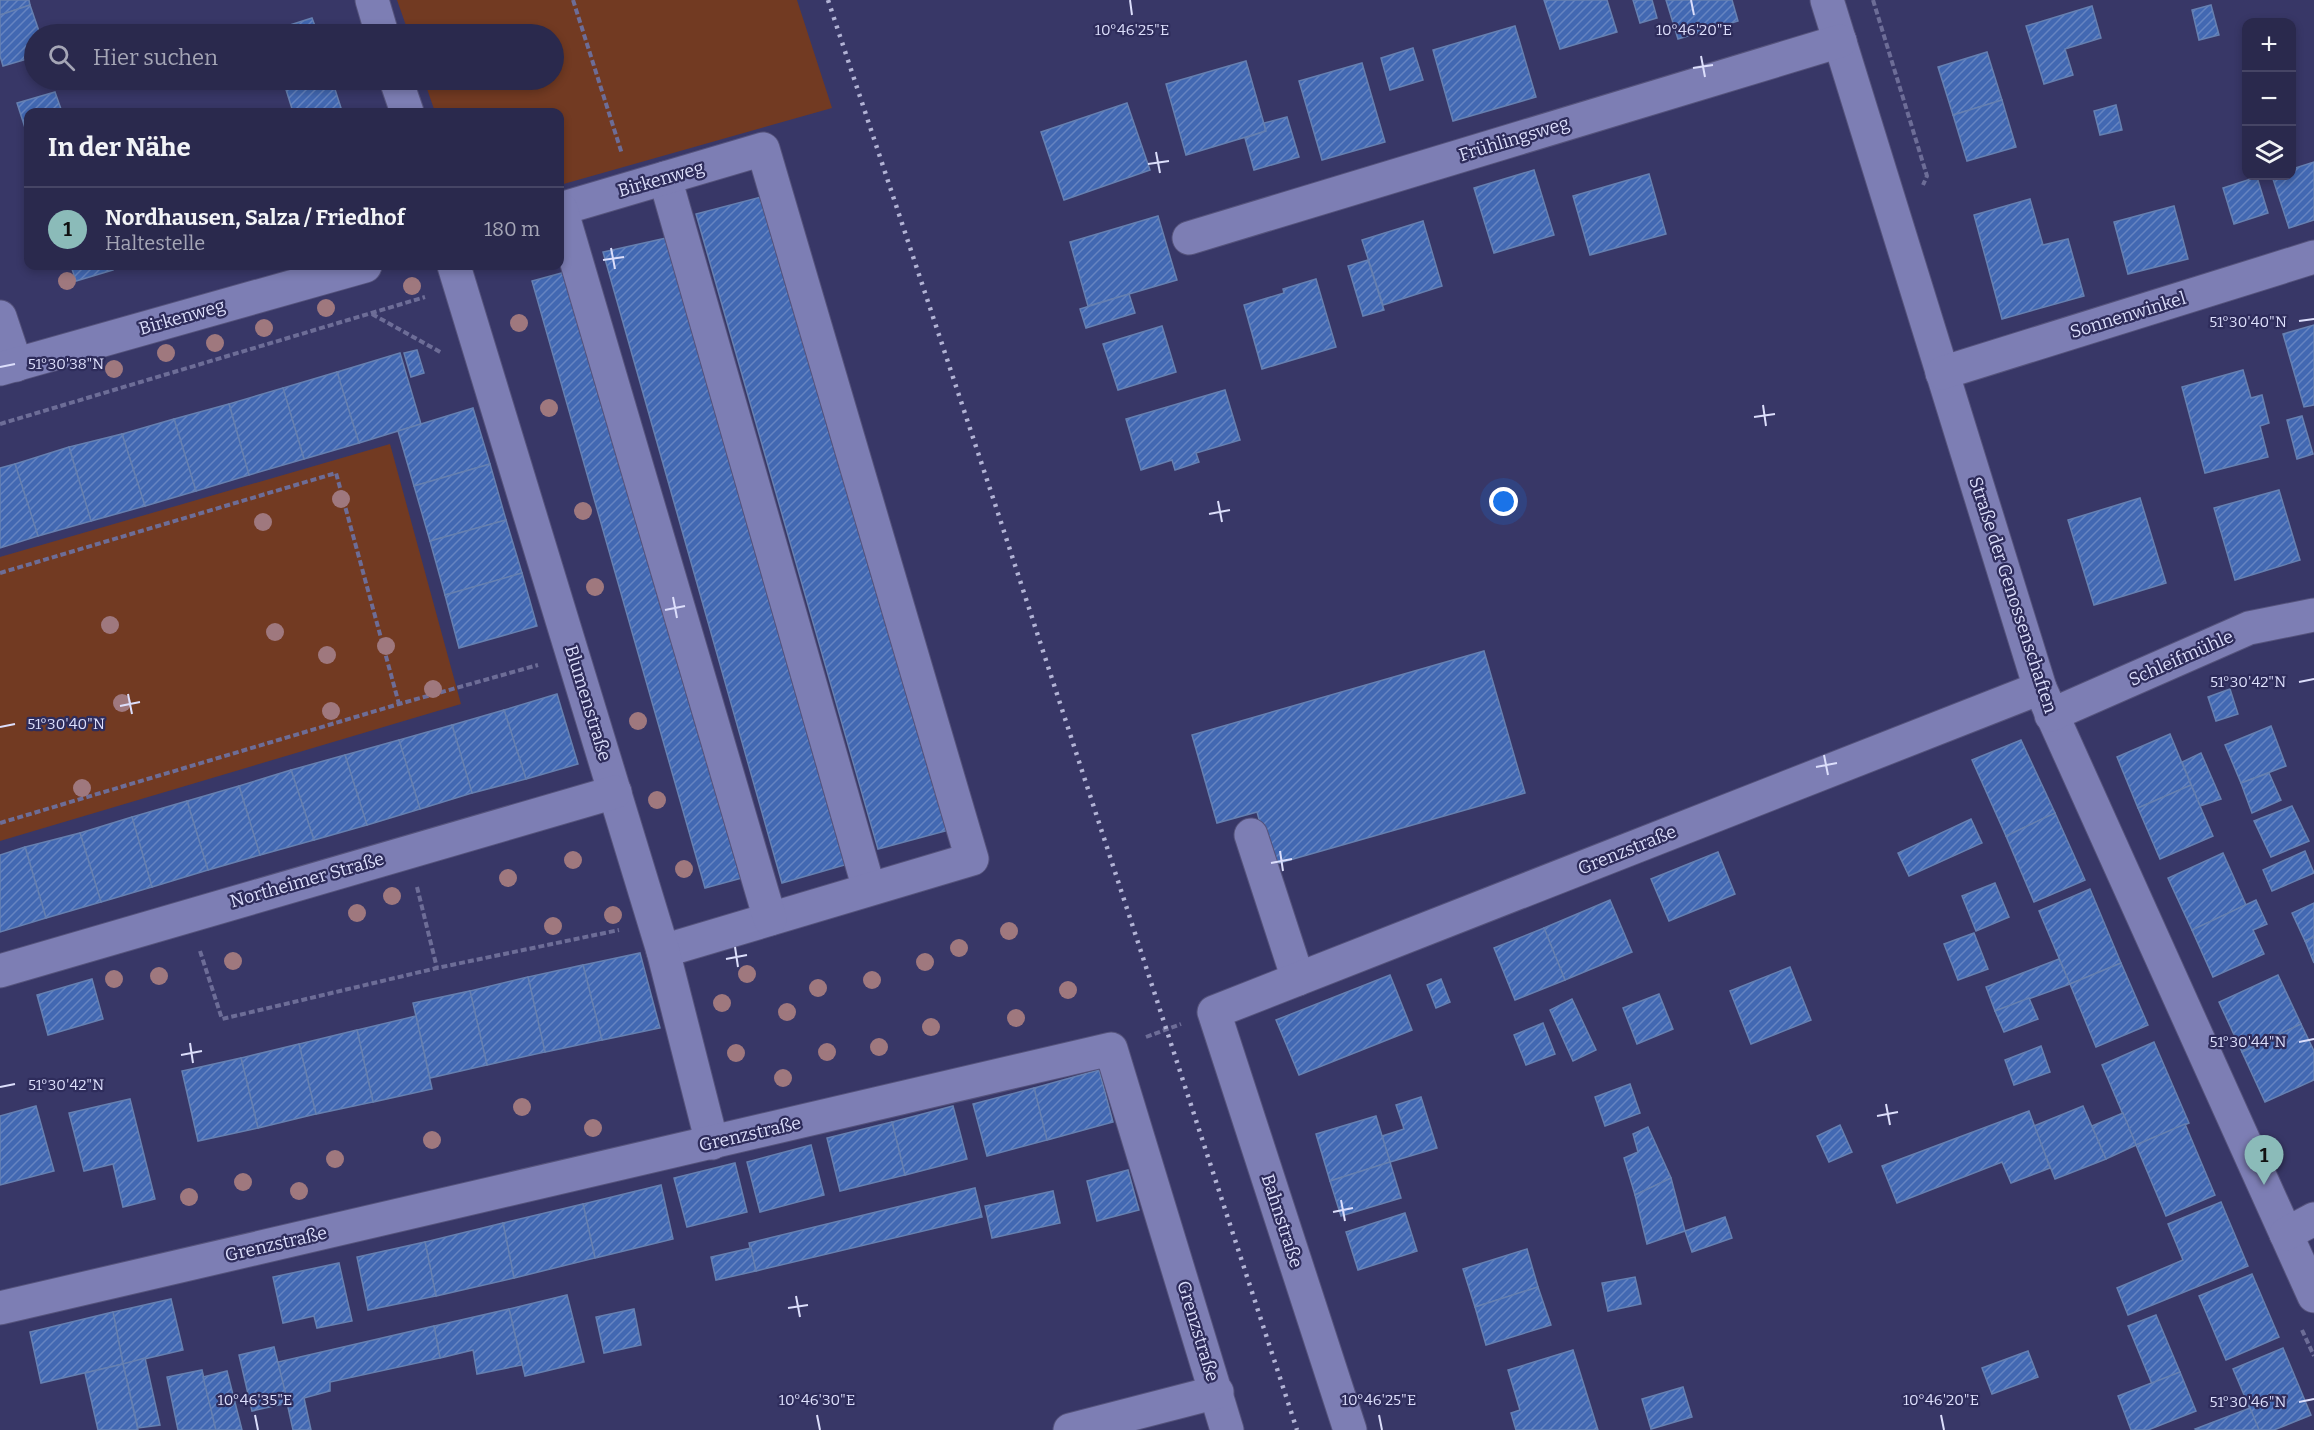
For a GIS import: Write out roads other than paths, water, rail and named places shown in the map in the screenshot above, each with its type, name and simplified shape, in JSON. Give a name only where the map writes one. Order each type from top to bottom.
[{"type":"street","points":[[372,0],[379,24]]},
{"type":"street","name":"Straße der Genossenschaften","points":[[1827,0],[2046,701],[2300,1226],[2314,1296]]},
{"type":"street","name":"Frühlingsweg","points":[[1189,238],[1840,41]]},
{"type":"street","points":[[399,90],[406,108]]},
{"type":"street","name":"Birkenweg","points":[[564,208],[763,149],[972,859],[869,889]]},
{"type":"street","points":[[659,937],[770,919],[869,889],[665,178]]},
{"type":"street","points":[[564,223],[770,919]]},
{"type":"street","name":"Sonnenwinkel","points":[[1942,373],[2314,257]]},
{"type":"street","name":"Birkenweg","points":[[8,367],[351,270]]},
{"type":"street","name":"Blumenstraße","points":[[457,276],[659,937],[712,1143]]},
{"type":"street","points":[[0,317],[8,367]]},
{"type":"street","name":"Schleifmühle","points":[[2046,701],[2249,628],[2314,615]]},
{"type":"street","name":"Grenzstraße","points":[[1214,1012],[2046,701]]},
{"type":"street","name":"Northeimer Straße","points":[[0,971],[409,850],[615,792]]},
{"type":"street","points":[[1251,835],[1298,980]]},
{"type":"street","name":"Bahnstraße","points":[[1214,1012],[1350,1430]]},
{"type":"street","name":"Grenzstraße","points":[[0,1308],[1111,1049],[1227,1430]]},
{"type":"street","points":[[1070,1430],[1217,1392]]},
{"type":"railway","points":[[828,0],[1297,1430]]},
{"type":"place","name":"Nordhausen, Salza / Friedhof","points":[[2264,1185]]}]
